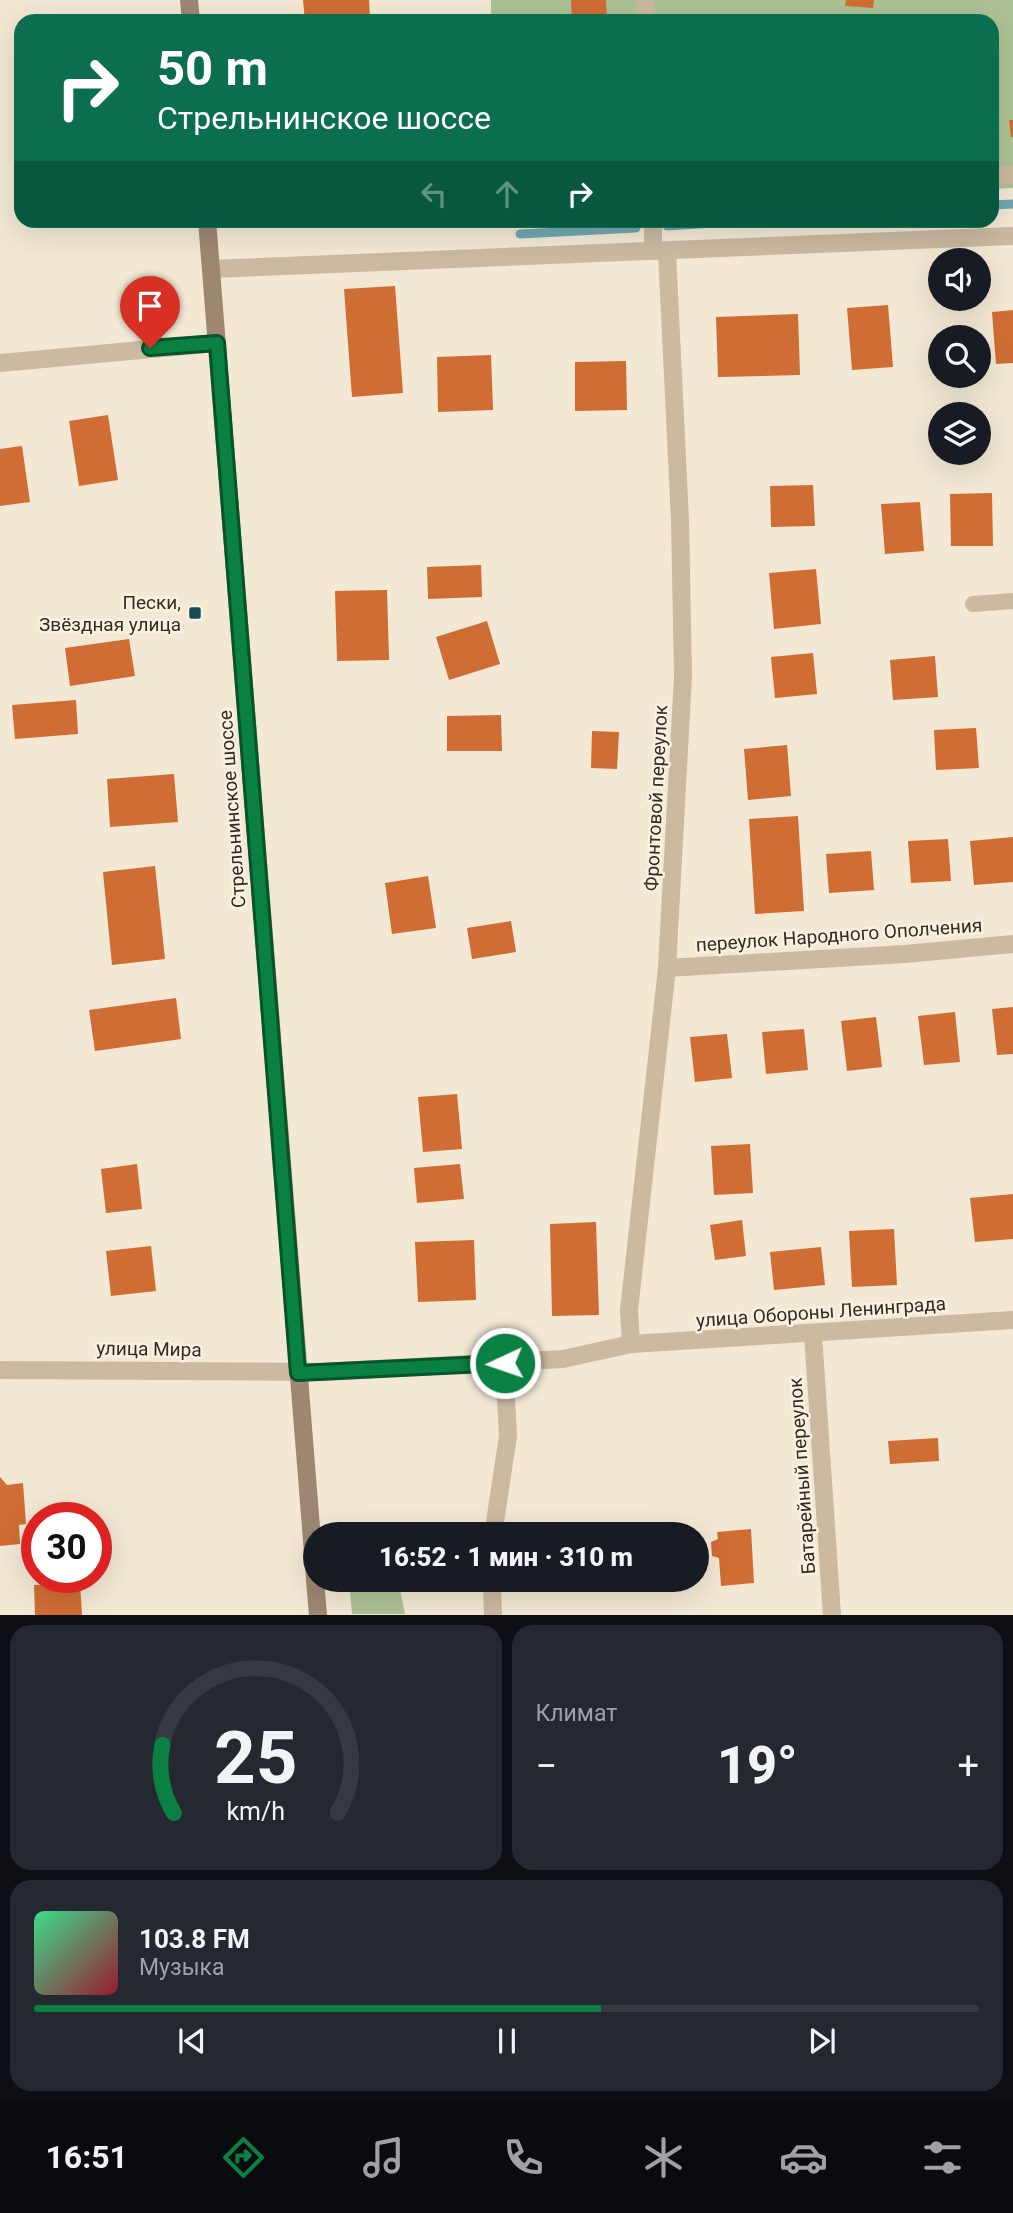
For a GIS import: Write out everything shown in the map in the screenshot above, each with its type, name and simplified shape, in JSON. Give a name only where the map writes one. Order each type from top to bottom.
[{"type":"main road","name":"Стрельнинское шоссе","points":[[208,228],[310,1522]]},
{"type":"main road","name":"Стрельнинское шоссе","points":[[316,1592],[318,1615]]},
{"type":"street","name":"Фронтовой переулок","points":[[631,1344],[629,1310],[667,968],[683,676],[680,520],[660,252],[655,228]]},
{"type":"street","points":[[211,269],[1013,236]]},
{"type":"street","points":[[0,363],[217,343]]},
{"type":"street","name":"переулок Народного Ополчения","points":[[667,968],[1013,944]]},
{"type":"street","name":"улица Обороны Ленинграда","points":[[505,1363],[563,1359],[631,1344],[1013,1320]]},
{"type":"street","name":"Батарейный переулок","points":[[813,1334],[832,1615]]},
{"type":"street","points":[[494,1522],[508,1436],[505,1363]]},
{"type":"street","name":"улица Мира","points":[[0,1370],[298,1373],[505,1363]]},
{"type":"street","points":[[492,1592],[493,1615]]},
{"type":"lane","points":[[973,604],[1013,601]]},
{"type":"green space","points":[[491,0],[1013,0],[1013,188],[999,189],[999,14],[491,14]]},
{"type":"green space","points":[[350,1592],[400,1592],[405,1614],[352,1614]]},
{"type":"building","points":[[303,0],[369,0],[370,14],[304,14]]},
{"type":"building","points":[[571,0],[606,0],[607,14],[572,14]]},
{"type":"building","points":[[846,0],[874,0],[873,8],[845,6]]},
{"type":"building","points":[[1009,120],[1013,120],[1013,137],[1011,137]]},
{"type":"building","points":[[395,286],[403,393],[352,397],[344,289]]},
{"type":"building","points":[[888,305],[893,367],[852,370],[847,308]]},
{"type":"building","points":[[1013,310],[1013,363],[996,364],[992,312]]},
{"type":"building","points":[[798,314],[800,375],[718,377],[716,317]]},
{"type":"building","points":[[491,355],[493,410],[438,412],[437,357]]},
{"type":"building","points":[[626,361],[627,410],[575,411],[575,362]]},
{"type":"building","points":[[108,415],[118,480],[79,486],[69,421]]},
{"type":"building","points":[[22,446],[30,502],[0,506],[0,449]]},
{"type":"building","points":[[813,485],[815,526],[771,527],[770,486]]},
{"type":"building","points":[[992,493],[993,546],[951,546],[950,494]]},
{"type":"building","points":[[920,502],[924,551],[885,554],[881,504]]},
{"type":"building","points":[[481,565],[482,597],[428,599],[427,567]]},
{"type":"building","points":[[816,569],[821,624],[774,629],[769,573]]},
{"type":"building","points":[[387,590],[389,660],[337,661],[335,591]]},
{"type":"building","points":[[487,621],[500,664],[449,680],[436,637]]},
{"type":"building","points":[[129,639],[135,676],[70,686],[65,648]]},
{"type":"building","points":[[813,653],[817,694],[775,698],[771,657]]},
{"type":"building","points":[[935,656],[938,697],[893,700],[890,660]]},
{"type":"building","points":[[76,700],[78,734],[15,739],[12,705]]},
{"type":"building","points":[[501,715],[502,751],[447,751],[447,716]]},
{"type":"building","points":[[976,728],[979,768],[936,770],[934,730]]},
{"type":"building","points":[[592,731],[619,732],[617,769],[591,768]]},
{"type":"building","points":[[787,745],[791,796],[748,800],[744,749]]},
{"type":"building","points":[[174,774],[178,822],[110,827],[107,779]]},
{"type":"building","points":[[798,816],[804,911],[755,914],[749,819]]},
{"type":"building","points":[[1013,837],[1013,882],[974,885],[970,841]]},
{"type":"building","points":[[948,839],[951,881],[911,883],[908,841]]},
{"type":"building","points":[[871,851],[874,890],[829,893],[826,854]]},
{"type":"building","points":[[155,866],[165,959],[112,965],[103,872]]},
{"type":"building","points":[[428,876],[436,928],[392,934],[385,883]]},
{"type":"building","points":[[511,921],[516,952],[472,959],[467,928]]},
{"type":"building","points":[[176,998],[181,1039],[95,1051],[89,1010]]},
{"type":"building","points":[[1013,1007],[1013,1054],[997,1055],[992,1009]]},
{"type":"building","points":[[955,1012],[960,1062],[924,1065],[918,1016]]},
{"type":"building","points":[[876,1017],[882,1067],[847,1071],[841,1021]]},
{"type":"building","points":[[804,1029],[808,1070],[766,1074],[762,1032]]},
{"type":"building","points":[[727,1034],[732,1078],[695,1082],[690,1037]]},
{"type":"building","points":[[457,1094],[462,1149],[423,1152],[418,1097]]},
{"type":"building","points":[[750,1144],[753,1193],[714,1195],[711,1146]]},
{"type":"building","points":[[137,1164],[142,1209],[106,1213],[101,1169]]},
{"type":"building","points":[[460,1164],[464,1199],[417,1203],[414,1168]]},
{"type":"building","points":[[1013,1194],[1013,1239],[975,1242],[970,1198]]},
{"type":"building","points":[[742,1220],[746,1256],[715,1260],[710,1225]]},
{"type":"building","points":[[596,1222],[599,1315],[552,1316],[550,1224]]},
{"type":"building","points":[[894,1229],[897,1285],[852,1287],[849,1231]]},
{"type":"building","points":[[474,1240],[476,1300],[418,1302],[415,1242]]},
{"type":"building","points":[[151,1246],[156,1291],[111,1296],[106,1251]]},
{"type":"building","points":[[821,1247],[825,1285],[774,1290],[770,1252]]},
{"type":"building","points":[[938,1438],[939,1461],[890,1464],[888,1441]]},
{"type":"building","points":[[0,1477],[7,1485],[23,1483],[24,1502],[21,1502],[20,1544],[0,1546]]},
{"type":"building","points":[[751,1529],[754,1583],[721,1586],[719,1558],[712,1556],[711,1542],[718,1539],[717,1532]]},
{"type":"building","points":[[34,1593],[81,1593],[82,1615],[35,1615]]},
{"type":"waterway","points":[[999,205],[1013,204]]},
{"type":"waterway","points":[[520,234],[636,228]]},
{"type":"place","name":"Пески, Звёздная улица","points":[[195,613]]},
{"type":"route","points":[[150,348],[217,343],[298,1373],[505,1363]]}]
